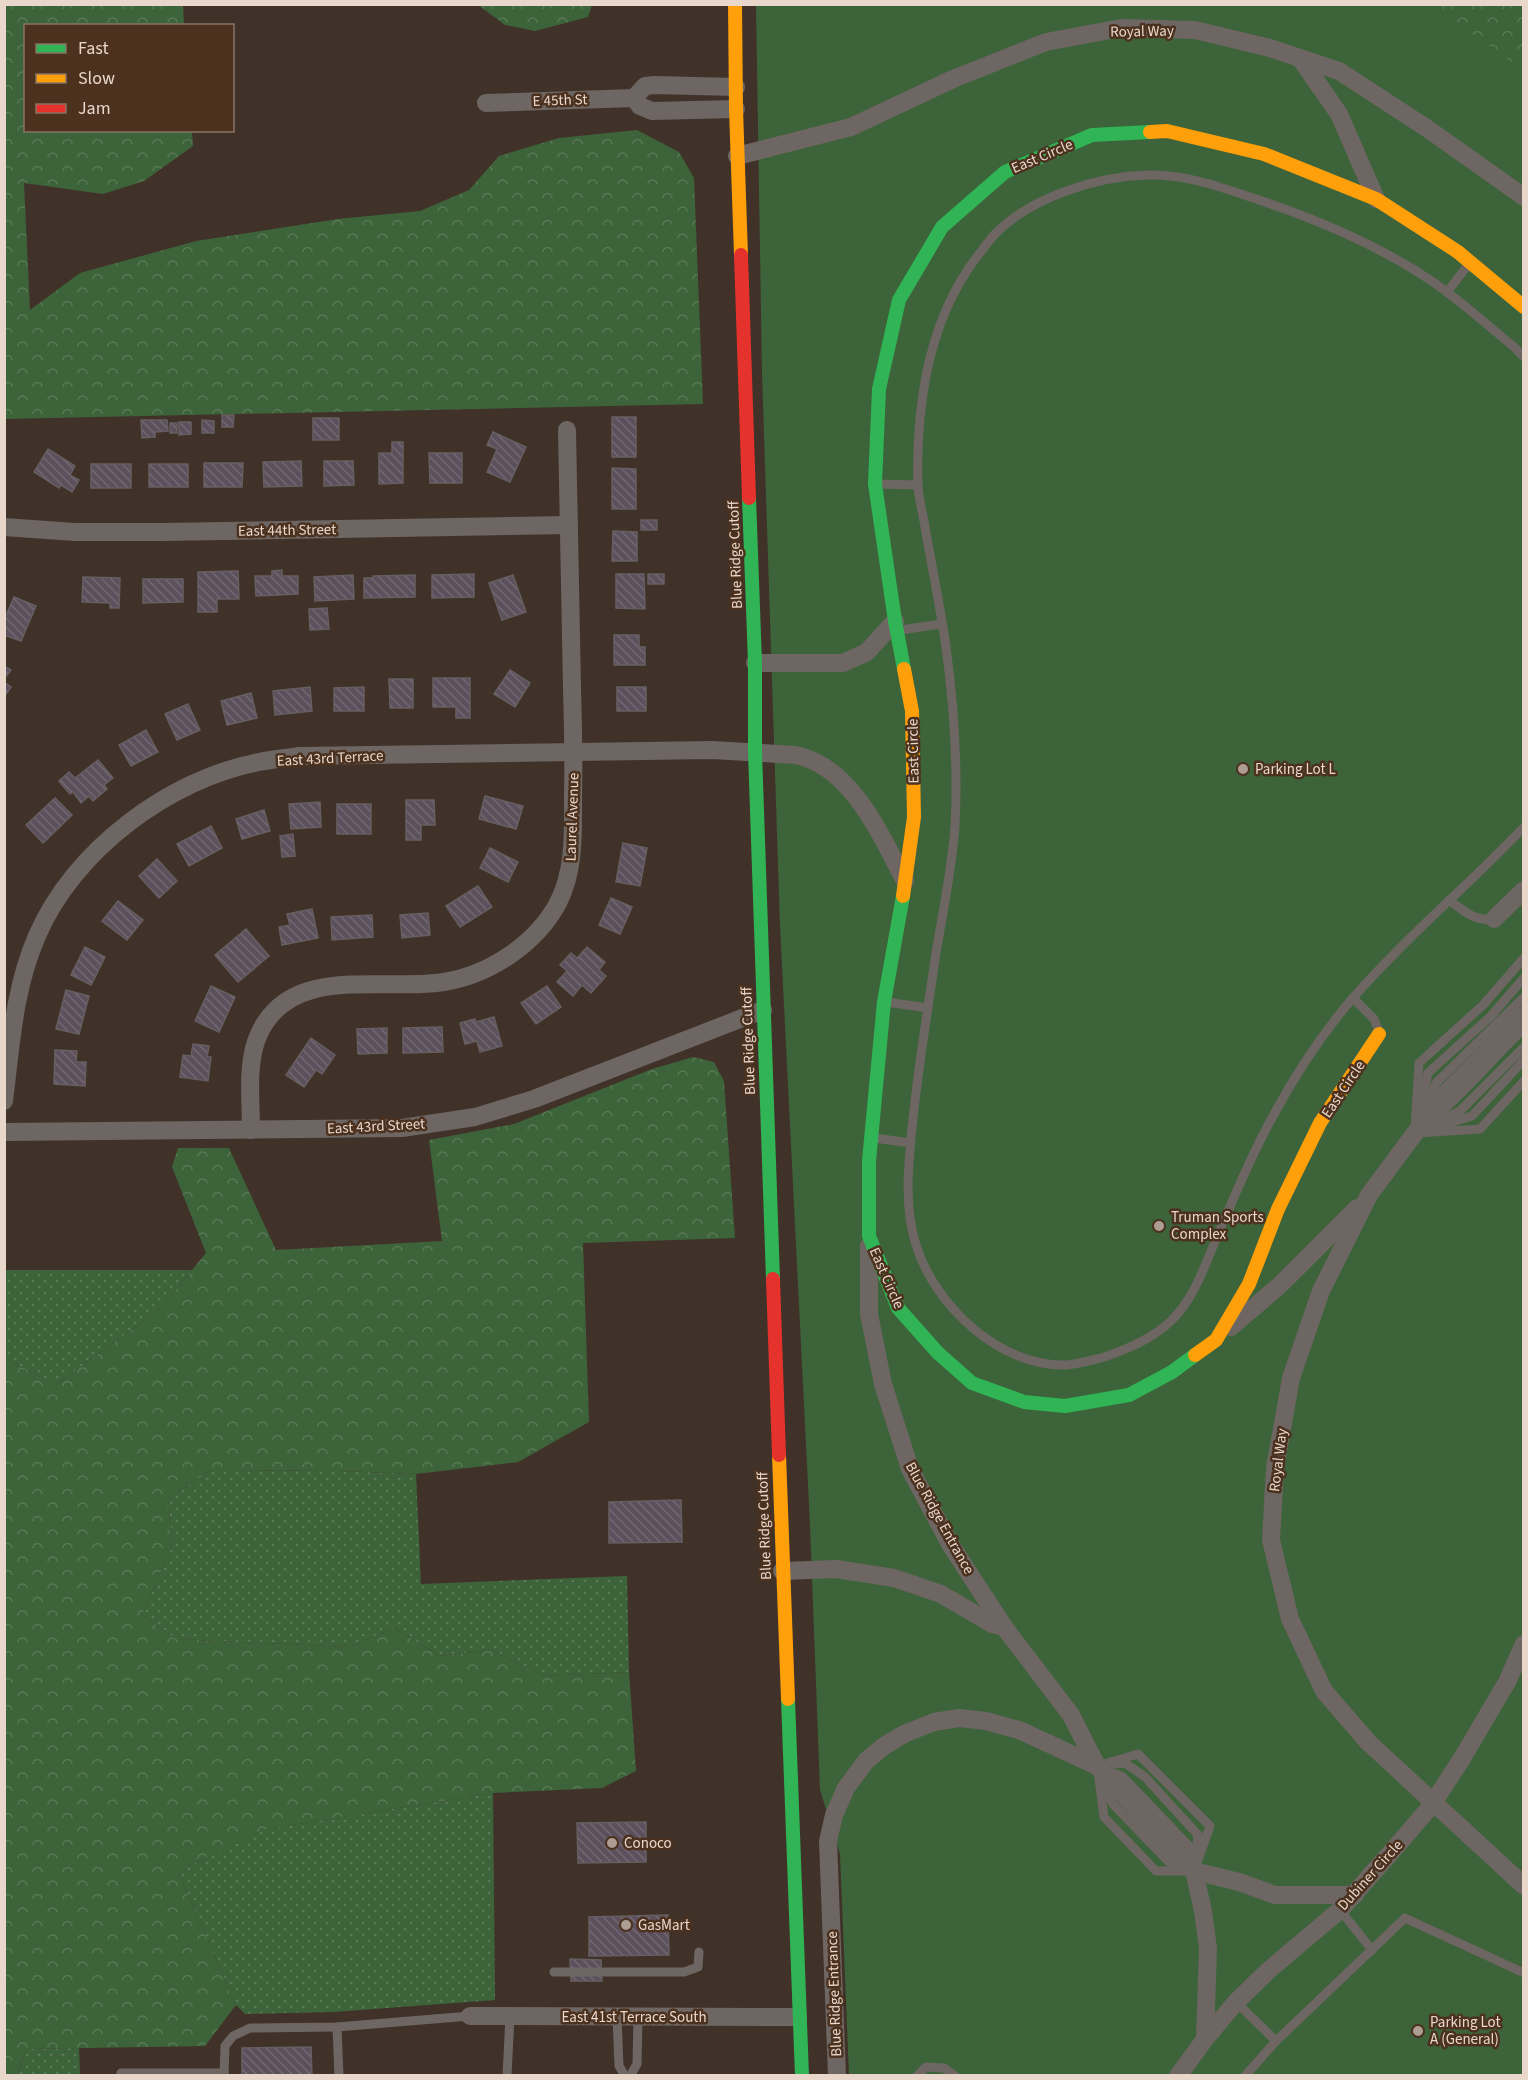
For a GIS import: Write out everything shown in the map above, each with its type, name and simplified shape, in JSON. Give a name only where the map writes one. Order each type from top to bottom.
[{"type":"street","name":"Blue Ridge Cutoff","points":[[735,4],[737,156],[755,663],[755,752],[763,1010],[798,2017],[802,2076]]},
{"type":"street","name":"Royal Way","points":[[737,156],[851,127],[953,79],[1046,42],[1121,28],[1195,30],[1270,48],[1339,71],[1428,129],[1524,197]]},
{"type":"street","points":[[1300,58],[1339,114],[1376,200]]},
{"type":"street","name":"E 45th St","points":[[486,103],[634,98],[645,86],[655,85],[736,87]]},
{"type":"street","name":"E 45th St","points":[[634,98],[640,106],[652,111],[736,110]]},
{"type":"street","name":"East Circle","points":[[1369,1195],[1280,1285],[1216,1340],[1172,1372],[1129,1395],[1065,1406],[1024,1402],[972,1383],[938,1353],[898,1308],[869,1236],[869,1161],[884,1002],[914,817],[912,711],[896,626],[875,484],[879,389],[898,300],[942,227],[1005,172],[1092,135],[1167,131],[1264,154],[1376,200],[1458,252],[1524,308]]},
{"type":"street","name":"Laurel Avenue","points":[[251,1130],[255,1046],[266,1022],[294,996],[320,987],[416,985],[453,980],[479,972],[498,962],[532,938],[547,921],[558,903],[570,866],[573,844],[574,752],[567,430]]},
{"type":"street","name":"East 44th Street","points":[[4,527],[75,532],[162,532],[569,525]]},
{"type":"street","points":[[755,663],[843,663],[867,652],[896,626]]},
{"type":"street","name":"East 43rd Terrace","points":[[4,1101],[15,1003],[36,936],[56,901],[79,868],[107,840],[144,810],[194,784],[227,771],[300,756],[712,750],[755,752]]},
{"type":"street","points":[[755,752],[809,758],[837,776],[871,817],[905,883]]},
{"type":"street","points":[[1494,919],[1524,890]]},
{"type":"street","name":"East 43rd Street","points":[[4,1132],[402,1128],[475,1117],[534,1099],[763,1010]]},
{"type":"street","name":"Royal Way","points":[[1524,1015],[1448,1091],[1369,1195],[1321,1291],[1290,1378],[1275,1468],[1271,1540],[1290,1619],[1324,1691],[1368,1742],[1524,1886]]},
{"type":"street","name":"East Circle","points":[[1216,1340],[1249,1284],[1278,1209],[1320,1123],[1379,1034]]},
{"type":"street","name":"Blue Ridge Entrance","points":[[869,1236],[869,1314],[883,1384],[910,1469],[950,1544],[1004,1627],[1071,1715],[1097,1766]]},
{"type":"street","points":[[782,1571],[836,1569],[894,1578],[941,1594],[992,1624],[1004,1627]]},
{"type":"street","name":"Dubiner Circle","points":[[1178,2076],[1236,2002],[1269,1970],[1340,1910],[1431,1806],[1507,1682],[1524,1644]]},
{"type":"street","name":"Blue Ridge Entrance","points":[[837,2076],[828,1841],[834,1815],[846,1788],[866,1761],[884,1746],[904,1734],[934,1722],[959,1718],[986,1721],[1019,1730],[1097,1766]]},
{"type":"street","points":[[1097,1766],[1194,1871],[1208,1948],[1205,2039]]},
{"type":"street","points":[[1194,1871],[1239,1882],[1275,1895],[1355,1894]]},
{"type":"street","name":"East 41st Terrace South","points":[[470,2016],[798,2017]]},
{"type":"lane","points":[[1524,357],[1434,282],[1388,255],[1344,232],[1283,208],[1210,184],[1149,175],[1109,179],[1067,191],[1023,212],[996,232],[963,274],[947,304],[926,371],[919,430],[918,485],[942,624],[954,729],[955,826],[921,1051],[908,1163],[908,1203],[916,1245],[933,1281],[951,1307],[974,1330],[1006,1350],[1036,1362],[1069,1365],[1100,1358],[1132,1347],[1154,1336],[1178,1314],[1198,1283],[1241,1180],[1271,1118],[1308,1059],[1353,998],[1449,900],[1496,858],[1524,827]]},
{"type":"lane","points":[[1447,292],[1470,262]]},
{"type":"lane","points":[[875,484],[918,485]]},
{"type":"lane","points":[[896,626],[942,624]]},
{"type":"lane","points":[[1449,900],[1482,921],[1494,919]]},
{"type":"lane","points":[[1415,1133],[1419,1063],[1483,1005],[1524,958]]},
{"type":"lane","points":[[1415,1133],[1428,1074],[1491,1016],[1524,978]]},
{"type":"lane","points":[[1415,1133],[1436,1083],[1524,997]]},
{"type":"lane","points":[[1353,998],[1374,1018],[1379,1034]]},
{"type":"lane","points":[[884,1002],[928,1008]]},
{"type":"lane","points":[[1415,1133],[1455,1101],[1504,1047],[1524,1029]]},
{"type":"lane","points":[[1415,1133],[1460,1111],[1524,1047]]},
{"type":"lane","points":[[1415,1133],[1472,1116],[1524,1060]]},
{"type":"lane","points":[[1415,1133],[1480,1130],[1524,1081]]},
{"type":"lane","points":[[871,1138],[910,1143]]},
{"type":"lane","points":[[1097,1766],[1138,1754],[1210,1826],[1194,1871]]},
{"type":"lane","points":[[1097,1766],[1125,1763],[1145,1777],[1198,1835],[1194,1871]]},
{"type":"lane","points":[[1097,1766],[1104,1817],[1156,1871],[1194,1871]]},
{"type":"lane","points":[[1340,1910],[1372,1950]]},
{"type":"lane","points":[[1245,2076],[1276,2041],[1405,1918],[1524,1973]]},
{"type":"lane","points":[[554,1972],[684,1972],[698,1967],[699,1952]]},
{"type":"lane","points":[[1236,2002],[1276,2041]]},
{"type":"lane","points":[[121,2076],[121,2073],[224,2074],[225,2046],[233,2036],[250,2028],[337,2027],[470,2016]]},
{"type":"lane","points":[[507,2076],[510,2016]]},
{"type":"lane","points":[[617,2017],[619,2066],[625,2076]]},
{"type":"lane","points":[[630,2076],[638,2064],[638,2017]]},
{"type":"lane","points":[[337,2027],[339,2076]]},
{"type":"lane","points":[[916,2076],[926,2067],[944,2068],[955,2076]]},
{"type":"green space","points":[[4,5],[183,5],[184,24],[24,24],[24,132],[192,132],[193,146],[144,181],[103,194],[24,183],[30,310],[80,273],[196,241],[338,219],[420,211],[469,190],[499,156],[559,138],[637,130],[679,152],[694,178],[703,404],[5,419]]},
{"type":"green space","points":[[478,5],[592,5],[588,17],[535,31],[505,25]]},
{"type":"green space","name":"Truman Sports Complex","points":[[756,5],[1431,5],[1523,70],[1523,2075],[849,2075],[840,1854],[820,1790],[810,1525],[780,926],[762,373]]},
{"type":"green space","points":[[1336,5],[1523,5],[1523,124]]},
{"type":"green space","points":[[693,1057],[714,1062],[724,1081],[735,1238],[583,1243],[589,1422],[518,1462],[416,1474],[211,1470],[168,1499],[172,1547],[142,1615],[176,1639],[349,1647],[394,1628],[440,1656],[492,1650],[543,1676],[629,1672],[636,1771],[602,1788],[493,1793],[267,1829],[178,1871],[236,2005],[205,2046],[26,2049],[17,2075],[5,2075],[5,1358],[56,1385],[161,1308],[206,1253],[172,1167],[178,1148],[229,1148],[276,1250],[442,1241],[429,1140],[514,1124],[652,1069]]},
{"type":"green space","points":[[4,1270],[192,1270],[161,1308],[56,1385],[5,1358]]},
{"type":"green space","points":[[211,1470],[416,1474],[421,1584],[627,1576],[629,1672],[543,1676],[492,1650],[440,1656],[394,1628],[349,1647],[176,1639],[142,1615],[172,1547],[168,1499]]},
{"type":"green space","points":[[493,1793],[495,2000],[334,2012],[245,2014],[236,2005],[178,1871],[266,1829]]},
{"type":"green space","points":[[79,2048],[80,2075],[17,2076],[26,2049]]},
{"type":"building","points":[[222,415],[234,415],[233,427],[222,427]]},
{"type":"building","points":[[612,417],[636,417],[636,457],[612,457]]},
{"type":"building","points":[[313,418],[339,418],[339,440],[313,440]]},
{"type":"building","points":[[141,420],[167,420],[168,431],[155,432],[155,437],[142,438]]},
{"type":"building","points":[[202,420],[214,421],[214,433],[202,433]]},
{"type":"building","points":[[179,422],[191,422],[191,434],[179,435]]},
{"type":"building","points":[[170,423],[177,423],[177,433],[170,433]]},
{"type":"building","points":[[493,432],[526,447],[510,482],[487,472],[497,449],[487,445]]},
{"type":"building","points":[[392,442],[403,442],[403,483],[379,484],[379,453],[392,453]]},
{"type":"building","points":[[48,449],[75,466],[70,475],[79,480],[72,492],[61,485],[59,488],[34,472]]},
{"type":"building","points":[[429,453],[462,453],[462,483],[430,483]]},
{"type":"building","points":[[301,461],[302,486],[264,487],[263,462]]},
{"type":"building","points":[[324,461],[353,461],[354,485],[324,486]]},
{"type":"building","points":[[204,463],[243,463],[242,487],[204,487]]},
{"type":"building","points":[[91,464],[131,464],[131,488],[91,488]]},
{"type":"building","points":[[149,464],[188,464],[188,487],[149,487]]},
{"type":"building","points":[[612,468],[636,469],[636,509],[612,509]]},
{"type":"building","points":[[641,520],[657,520],[657,530],[641,530]]},
{"type":"building","points":[[613,531],[637,532],[637,561],[612,561]]},
{"type":"building","points":[[282,570],[282,576],[298,576],[298,594],[256,596],[255,576],[272,576],[272,571]]},
{"type":"building","points":[[238,571],[239,599],[217,599],[217,612],[198,612],[198,572]]},
{"type":"building","points":[[474,574],[474,597],[432,598],[432,575]]},
{"type":"building","points":[[616,574],[644,574],[645,609],[616,608]]},
{"type":"building","points":[[648,574],[664,574],[664,584],[648,584]]},
{"type":"building","points":[[353,575],[354,599],[315,601],[314,577]]},
{"type":"building","points":[[415,575],[415,597],[364,598],[364,578]]},
{"type":"building","points":[[513,575],[526,612],[502,620],[489,583]]},
{"type":"building","points":[[83,577],[120,578],[119,608],[110,608],[110,603],[82,602]]},
{"type":"building","points":[[143,579],[183,579],[183,602],[143,603]]},
{"type":"building","points":[[14,597],[36,606],[21,641],[4,635],[4,620]]},
{"type":"building","points":[[327,608],[329,629],[310,630],[309,609]]},
{"type":"building","points":[[614,635],[639,635],[639,647],[645,647],[645,665],[614,665]]},
{"type":"building","points":[[4,666],[11,670],[4,679]]},
{"type":"building","points":[[510,670],[530,683],[515,707],[494,694]]},
{"type":"building","points":[[433,678],[470,678],[470,718],[456,718],[456,707],[433,707]]},
{"type":"building","points":[[389,679],[413,679],[413,708],[390,708]]},
{"type":"building","points":[[4,682],[11,687],[4,697]]},
{"type":"building","points":[[310,687],[312,711],[275,715],[273,691]]},
{"type":"building","points":[[364,687],[364,711],[334,711],[334,688]]},
{"type":"building","points":[[617,687],[646,687],[646,711],[617,711]]},
{"type":"building","points":[[251,693],[257,718],[227,725],[221,701]]},
{"type":"building","points":[[188,704],[200,730],[177,740],[165,714]]},
{"type":"building","points":[[146,730],[158,752],[131,766],[119,745]]},
{"type":"building","points":[[98,760],[113,778],[104,785],[107,789],[93,801],[89,796],[81,803],[73,792],[70,794],[59,781],[69,772],[75,778]]},
{"type":"building","points":[[485,796],[523,806],[516,829],[479,819]]},
{"type":"building","points":[[55,798],[72,815],[43,843],[26,825]]},
{"type":"building","points":[[406,800],[434,800],[435,825],[421,825],[421,840],[406,840]]},
{"type":"building","points":[[320,802],[321,827],[291,829],[289,804]]},
{"type":"building","points":[[337,804],[371,804],[371,834],[337,834]]},
{"type":"building","points":[[264,810],[270,831],[242,839],[236,819]]},
{"type":"building","points":[[211,826],[222,848],[189,866],[177,844]]},
{"type":"building","points":[[293,834],[295,856],[282,857],[280,836]]},
{"type":"building","points":[[623,843],[647,848],[640,886],[616,882]]},
{"type":"building","points":[[490,848],[518,862],[508,882],[480,868]]},
{"type":"building","points":[[157,859],[177,881],[159,898],[139,876]]},
{"type":"building","points":[[478,886],[492,907],[460,927],[446,906]]},
{"type":"building","points":[[611,898],[632,907],[620,934],[599,925]]},
{"type":"building","points":[[118,901],[143,920],[127,940],[102,921]]},
{"type":"building","points":[[312,909],[318,938],[282,945],[279,927],[290,925],[287,914]]},
{"type":"building","points":[[428,913],[430,935],[402,938],[400,915]]},
{"type":"building","points":[[372,915],[373,937],[332,940],[331,917]]},
{"type":"building","points":[[246,929],[269,956],[238,982],[215,955]]},
{"type":"building","points":[[85,947],[105,957],[91,985],[71,975]]},
{"type":"building","points":[[587,947],[605,962],[599,970],[606,976],[591,993],[582,985],[573,996],[557,982],[567,971],[560,965],[571,953],[577,958]]},
{"type":"building","points":[[211,986],[235,997],[219,1032],[195,1021]]},
{"type":"building","points":[[547,986],[561,1007],[536,1024],[521,1003]]},
{"type":"building","points":[[66,990],[89,996],[79,1034],[56,1029]]},
{"type":"building","points":[[494,1017],[502,1046],[480,1052],[477,1041],[465,1044],[460,1023]]},
{"type":"building","points":[[442,1027],[443,1052],[403,1053],[403,1028]]},
{"type":"building","points":[[387,1028],[387,1053],[358,1054],[357,1029]]},
{"type":"building","points":[[311,1038],[335,1055],[322,1074],[316,1070],[304,1087],[286,1075]]},
{"type":"building","points":[[193,1044],[209,1046],[207,1057],[211,1057],[208,1081],[180,1077],[183,1055],[191,1056]]},
{"type":"building","points":[[55,1050],[77,1051],[76,1062],[86,1062],[85,1086],[54,1084]]},
{"type":"building","points":[[681,1500],[682,1542],[609,1543],[609,1502]]},
{"type":"building","name":"Conoco","points":[[646,1822],[646,1862],[578,1863],[577,1823]]},
{"type":"building","points":[[668,1915],[669,1955],[589,1956],[589,1917]]},
{"type":"building","points":[[570,1959],[601,1960],[602,1981],[571,1981]]},
{"type":"building","points":[[311,2047],[312,2076],[242,2076],[242,2048]]},
{"type":"traffic: fast","points":[[904,669],[875,484],[879,389],[899,300],[942,227],[1005,172],[1092,135],[1150,132]]},
{"type":"traffic: fast","points":[[749,498],[755,663],[755,752],[773,1279]]},
{"type":"traffic: fast","points":[[903,896],[884,1002],[869,1161],[869,1236],[898,1308],[938,1353],[972,1383],[1024,1402],[1065,1406],[1129,1395],[1172,1372],[1195,1355]]},
{"type":"traffic: fast","points":[[788,1699],[802,2076]]},
{"type":"traffic: slow","points":[[735,4],[741,255]]},
{"type":"traffic: slow","points":[[1150,132],[1167,131],[1264,154],[1376,199],[1458,252],[1524,307]]},
{"type":"traffic: slow","points":[[903,896],[914,817],[912,711],[904,669]]},
{"type":"traffic: slow","points":[[1195,1355],[1216,1340],[1249,1284],[1278,1209],[1320,1123],[1379,1034]]},
{"type":"traffic: slow","points":[[779,1455],[788,1699]]},
{"type":"traffic: jam","points":[[741,255],[749,498]]},
{"type":"traffic: jam","points":[[773,1279],[779,1455]]},
{"type":"place","name":"Parking Lot L","points":[[1243,769]]},
{"type":"place","name":"Truman Sports Complex","points":[[1159,1226]]},
{"type":"place","name":"Conoco","points":[[612,1843]]},
{"type":"place","name":"GasMart","points":[[626,1925]]},
{"type":"place","name":"Parking Lot A (General)","points":[[1418,2031]]}]
